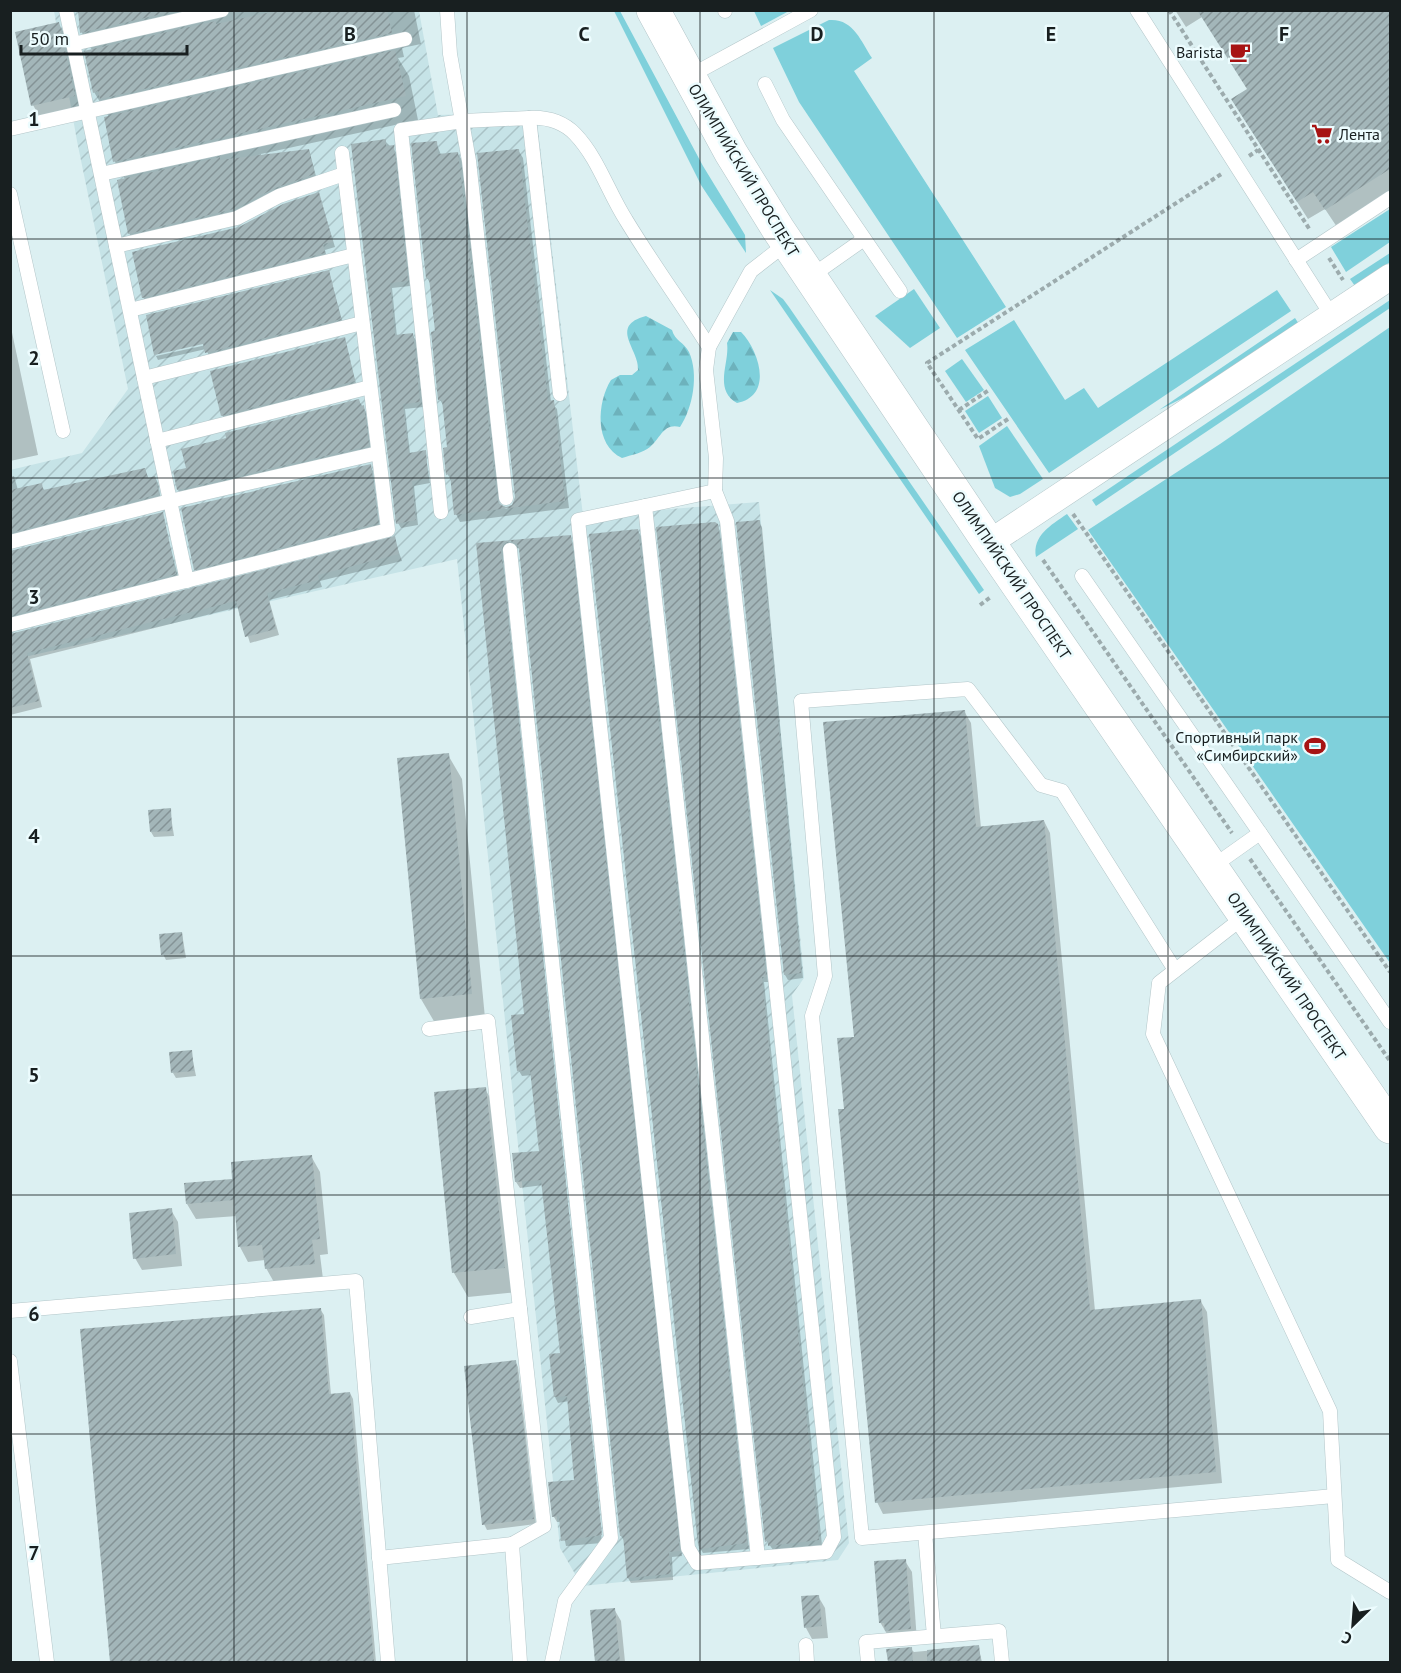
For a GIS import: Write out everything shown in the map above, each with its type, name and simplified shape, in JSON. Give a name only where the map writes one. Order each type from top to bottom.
[{"type":"street","name":"ОЛИМПИЙСКИЙ ПРОСПЕКТ","points":[[653,10],[688,77],[787,243],[989,543],[1390,1127]]},
{"type":"street","points":[[989,543],[1390,277]]},
{"type":"lane","points":[[66,10],[187,580]]},
{"type":"lane","points":[[73,44],[222,10]]},
{"type":"lane","points":[[447,10],[450,54],[463,121],[506,498]]},
{"type":"lane","points":[[688,77],[811,10]]},
{"type":"lane","points":[[1137,10],[1332,316]]},
{"type":"lane","points":[[10,129],[405,39]]},
{"type":"lane","points":[[765,84],[783,120],[900,291]]},
{"type":"lane","points":[[101,174],[394,110]]},
{"type":"lane","points":[[441,512],[401,130],[463,121],[542,117],[559,122],[573,132],[589,151],[625,219],[709,347]]},
{"type":"lane","points":[[529,118],[560,394]]},
{"type":"lane","points":[[10,625],[388,530],[342,153]]},
{"type":"lane","points":[[116,246],[237,218],[279,196],[344,174]]},
{"type":"lane","points":[[10,194],[63,430]]},
{"type":"lane","points":[[1296,260],[1390,198]]},
{"type":"lane","points":[[810,277],[864,239]]},
{"type":"lane","points":[[715,491],[578,520],[688,1548],[697,1563],[826,1552],[834,1537],[728,521],[715,491],[716,458],[706,370],[709,347],[751,271],[787,243]]},
{"type":"lane","points":[[130,310],[354,255]]},
{"type":"lane","points":[[144,378],[362,323]]},
{"type":"lane","points":[[157,441],[370,387]]},
{"type":"lane","points":[[10,542],[170,501],[378,453]]},
{"type":"lane","points":[[645,506],[758,1558]]},
{"type":"lane","points":[[510,550],[611,1538],[566,1600],[552,1662]]},
{"type":"lane","points":[[1082,576],[1390,1022]]},
{"type":"lane","points":[[1175,970],[1062,791],[1041,785],[968,689],[801,701],[825,976],[812,1017],[862,1538],[1334,1496]]},
{"type":"lane","points":[[1212,867],[1260,833]]},
{"type":"lane","points":[[1245,915],[1159,983],[1153,1034],[1330,1412],[1338,1560],[1390,1592]]},
{"type":"lane","points":[[379,1558],[512,1544],[544,1526],[488,1021],[429,1029]]},
{"type":"lane","points":[[10,1311],[356,1281],[388,1662]]},
{"type":"lane","points":[[471,1317],[520,1310]]},
{"type":"lane","points":[[11,1369],[47,1662]]},
{"type":"lane","points":[[924,1533],[934,1636]]},
{"type":"lane","points":[[512,1544],[520,1662]]},
{"type":"lane","points":[[868,1662],[866,1642],[999,1631],[1002,1662]]},
{"type":"lane","points":[[806,1645],[807,1662]]},
{"type":"path","points":[[1169,10],[1344,280]]},
{"type":"path","points":[[1008,419],[978,439],[927,363],[1258,150]]},
{"type":"path","points":[[959,410],[989,390]]},
{"type":"path","points":[[1060,496],[1390,972]]},
{"type":"path","points":[[1043,560],[1390,1061]]},
{"type":"path","points":[[980,605],[992,596]]},
{"type":"shaded area","points":[[54,11],[419,11],[438,115],[536,112],[583,516],[759,502],[804,978],[792,995],[849,1543],[838,1560],[582,1586],[560,1548],[457,559],[11,660],[10,470],[82,453],[128,389],[77,141]]},
{"type":"green space","points":[[614,11],[620,11],[703,166],[745,235],[746,253],[701,185]]},
{"type":"green space","points":[[754,11],[789,11],[761,26]]},
{"type":"green space","points":[[829,20],[837,20],[850,27],[864,45],[872,58],[854,71],[1006,307],[957,338],[799,102],[773,48]]},
{"type":"green space","points":[[1390,209],[1390,242],[1346,272],[1331,247]]},
{"type":"green space","points":[[1390,253],[1390,262],[1355,286],[1350,279]]},
{"type":"green space","points":[[914,289],[940,328],[910,348],[875,316]]},
{"type":"green space","points":[[770,290],[783,299],[789,307],[984,590],[979,594]]},
{"type":"green space","points":[[1277,290],[1291,311],[1049,473],[965,350],[1014,320],[1065,400],[1084,388],[1098,408]]},
{"type":"green space","points":[[1390,300],[1390,308],[1096,506],[1092,500]]},
{"type":"green space","points":[[646,316],[672,330],[675,337],[689,352],[694,370],[693,391],[685,419],[680,427],[674,426],[666,429],[647,449],[622,458],[606,443],[601,411],[606,389],[611,380],[620,375],[632,375],[638,370],[627,332],[635,320]]},
{"type":"green space","points":[[1295,318],[1299,324],[1213,383],[1159,410]]},
{"type":"green space","name":"Спортивный парк «Симбирский»","points":[[1390,327],[1390,963],[1088,530],[1220,444]]},
{"type":"green space","points":[[733,332],[741,332],[748,340],[760,372],[756,391],[749,399],[737,403],[726,391],[724,383],[727,343]]},
{"type":"green space","points":[[962,359],[984,390],[966,402],[945,371]]},
{"type":"green space","points":[[988,396],[1002,418],[979,433],[965,411]]},
{"type":"green space","points":[[1007,426],[1043,479],[1020,494],[1010,497],[995,488],[979,446]]},
{"type":"green space","points":[[1067,514],[1078,529],[1036,557],[1040,537]]},
{"type":"building","points":[[78,10],[179,10],[80,33]]},
{"type":"building","points":[[280,10],[387,10],[392,33],[100,99],[98,91],[93,93],[84,51],[216,21],[216,24]]},
{"type":"building","name":"Лента","points":[[1197,10],[1390,10],[1390,169],[1325,210],[1313,192],[1297,202],[1231,99],[1247,89]]},
{"type":"building","points":[[59,22],[75,96],[31,106],[15,32]]},
{"type":"building","points":[[395,50],[406,96],[113,162],[104,117]]},
{"type":"building","points":[[386,139],[386,146],[394,145],[408,281],[390,283],[395,335],[413,333],[420,402],[403,404],[409,453],[426,450],[428,478],[412,481],[416,520],[396,524],[351,144]]},
{"type":"building","points":[[437,141],[438,154],[458,152],[497,499],[499,504],[506,507],[512,505],[515,497],[477,153],[519,149],[548,401],[554,400],[565,501],[454,515],[450,474],[446,475],[443,448],[447,447],[442,400],[438,400],[431,332],[435,331],[429,278],[426,278],[411,143]]},
{"type":"building","points":[[309,149],[315,174],[275,188],[234,209],[128,234],[117,180],[220,157],[220,160]]},
{"type":"building","points":[[319,192],[333,242],[323,244],[325,253],[142,298],[132,252],[239,227],[283,204]]},
{"type":"building","points":[[329,270],[341,319],[205,353],[203,344],[154,355],[146,315]]},
{"type":"building","points":[[345,337],[355,381],[221,416],[210,371]]},
{"type":"building","points":[[359,399],[361,406],[364,405],[369,446],[177,490],[173,471],[186,468],[181,449],[226,438],[225,433]]},
{"type":"building","points":[[371,464],[378,523],[194,570],[181,508]]},
{"type":"building","points":[[145,468],[148,478],[155,476],[159,494],[10,533],[10,490],[42,483],[43,490]]},
{"type":"building","points":[[163,512],[176,574],[10,616],[10,551]]},
{"type":"building","points":[[760,520],[801,973],[784,975],[736,522]]},
{"type":"building","points":[[715,522],[718,524],[766,977],[762,977],[819,1540],[768,1546],[768,1541],[765,1542],[656,527]]},
{"type":"building","points":[[638,529],[747,1543],[699,1549],[589,534]]},
{"type":"building","points":[[571,535],[680,1551],[669,1552],[671,1574],[627,1578],[623,1536],[620,1536],[519,549],[517,544],[510,541],[504,543],[501,551],[602,1535],[561,1541],[559,1516],[552,1517],[548,1482],[574,1480],[567,1396],[554,1397],[549,1354],[560,1353],[541,1180],[515,1182],[512,1153],[539,1151],[530,1070],[517,1071],[511,1015],[524,1014],[476,543]]},
{"type":"building","points":[[395,536],[399,554],[318,575],[319,580],[267,593],[276,629],[245,637],[236,601],[27,653],[39,701],[10,708],[10,634]]},
{"type":"building","points":[[965,710],[976,827],[1044,820],[1090,1310],[1201,1299],[1216,1472],[875,1503],[838,1109],[844,1109],[837,1038],[854,1037],[823,722]]},
{"type":"building","points":[[449,753],[472,994],[420,999],[397,758]]},
{"type":"building","points":[[171,808],[172,831],[150,832],[148,810]]},
{"type":"building","points":[[182,932],[184,953],[161,955],[159,934]]},
{"type":"building","points":[[192,1050],[194,1071],[171,1073],[169,1052]]},
{"type":"building","points":[[486,1087],[505,1268],[452,1273],[434,1092]]},
{"type":"building","points":[[312,1155],[320,1239],[312,1240],[315,1264],[265,1269],[262,1245],[238,1247],[234,1200],[186,1204],[184,1183],[232,1179],[231,1162]]},
{"type":"building","points":[[172,1208],[176,1254],[133,1259],[129,1213]]},
{"type":"building","points":[[321,1308],[329,1394],[350,1392],[374,1662],[110,1662],[80,1329]]},
{"type":"building","points":[[516,1360],[534,1519],[482,1525],[464,1366]]},
{"type":"building","points":[[906,1559],[911,1629],[885,1631],[884,1623],[879,1623],[874,1561]]},
{"type":"building","points":[[819,1595],[822,1626],[804,1628],[801,1596]]},
{"type":"building","points":[[615,1608],[620,1662],[595,1662],[590,1610]]},
{"type":"building","points":[[979,1645],[981,1662],[927,1662],[927,1650]]},
{"type":"building","points":[[912,1647],[913,1662],[888,1662],[886,1649]]},
{"type":"place","name":"Barista","points":[[1240,52]]},
{"type":"place","name":"Лента","points":[[1322,134]]},
{"type":"place","name":"Спортивный парк «Симбирский»","points":[[1315,746]]}]
